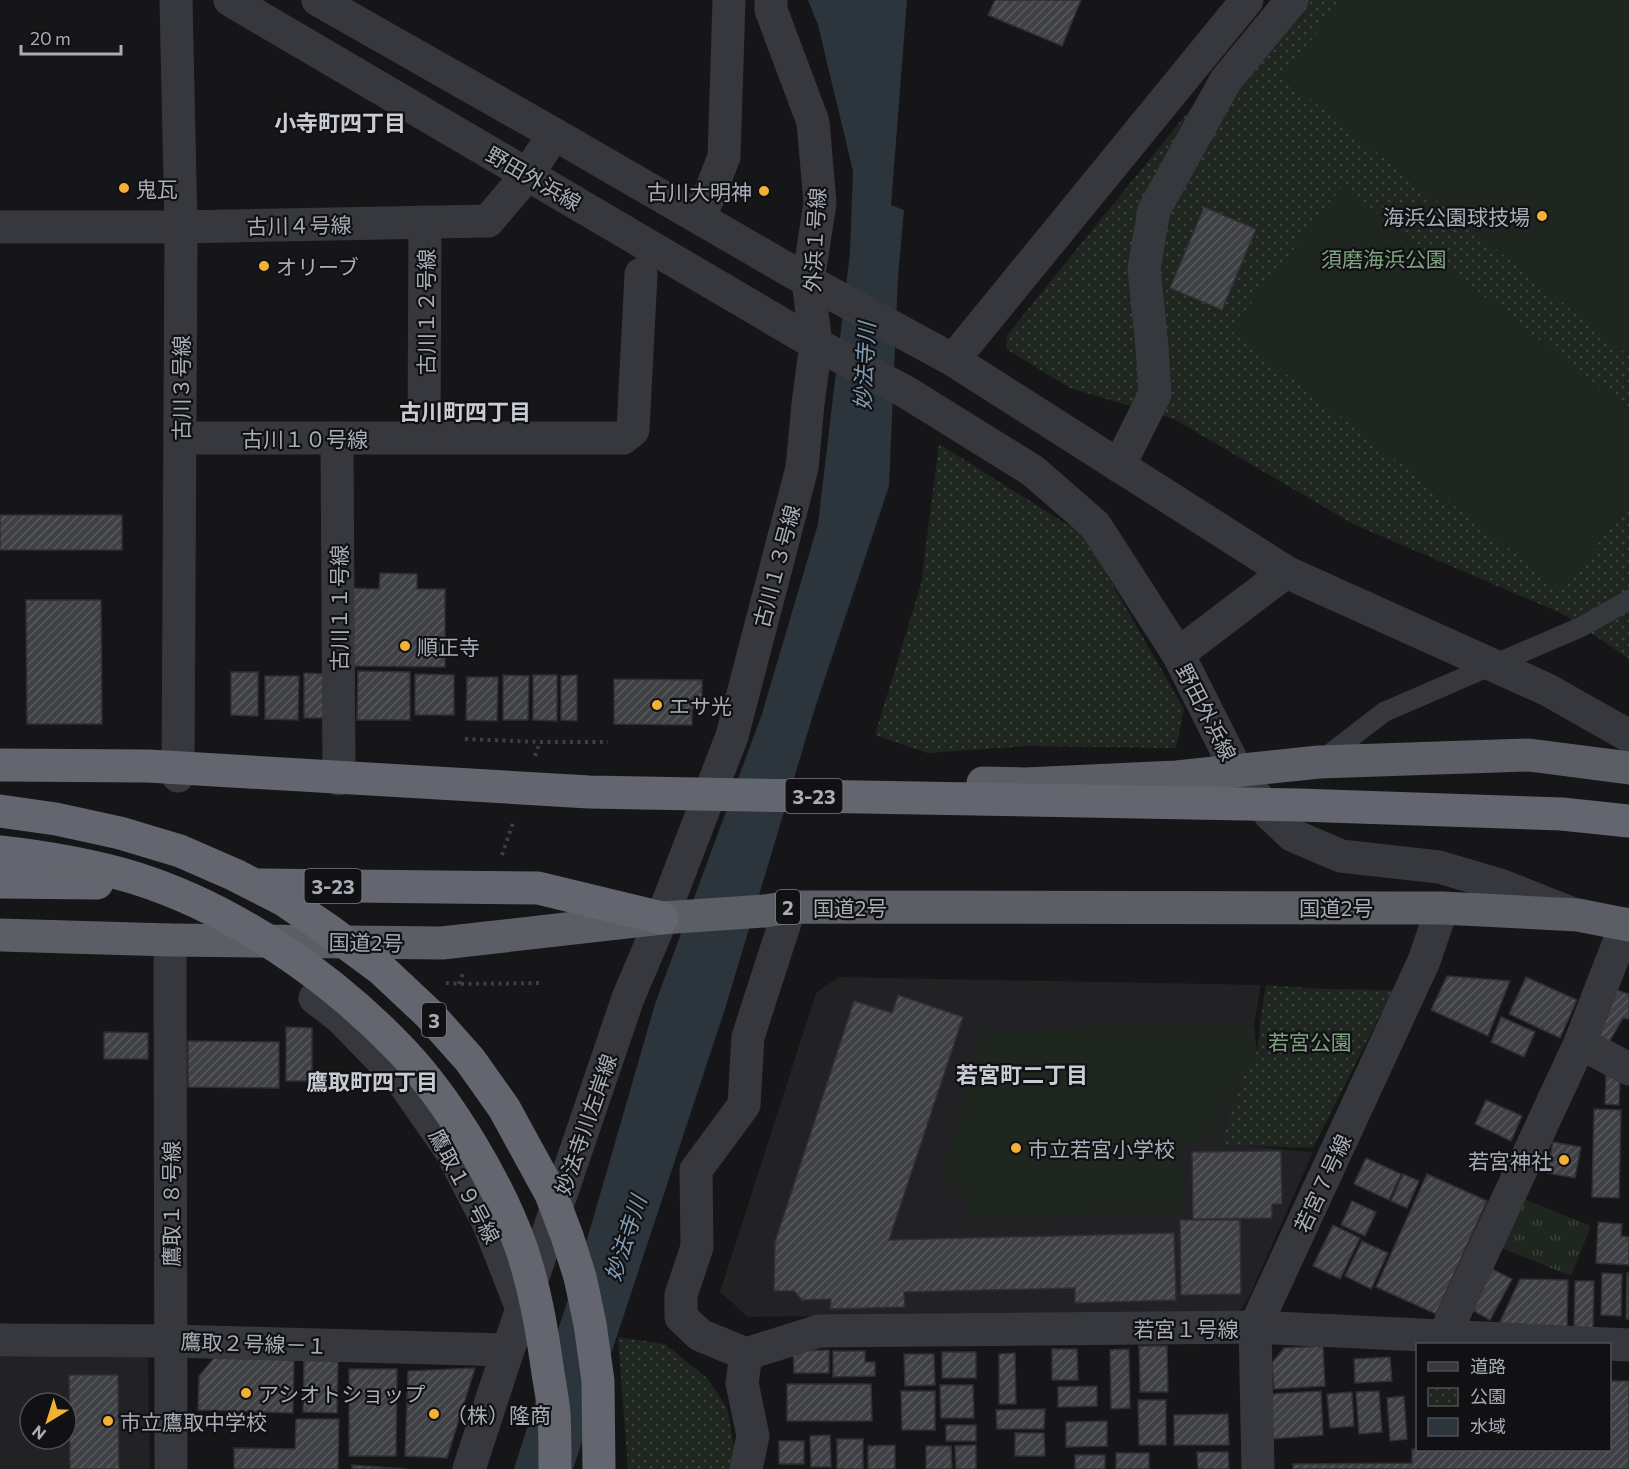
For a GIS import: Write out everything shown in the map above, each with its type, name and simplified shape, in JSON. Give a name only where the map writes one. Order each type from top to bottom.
[{"type":"highway","points":[[0,778],[178,776],[714,783],[1024,784],[1178,777],[1320,762],[1529,755],[1629,768]]},
{"type":"highway","name":"3-23","points":[[0,765],[148,766],[589,792],[1311,805],[1562,814],[1629,822]]},
{"type":"highway","name":"3","points":[[0,811],[56,819],[120,833],[180,851],[235,875],[284,900],[331,932],[381,969],[436,1022],[470,1060],[504,1108],[551,1194],[567,1236],[580,1276],[598,1381],[599,1469]]},
{"type":"highway","name":"3","points":[[0,852],[85,865],[136,879],[183,896],[231,919],[277,947],[321,978],[364,1014],[404,1053],[438,1095],[471,1144],[502,1203],[521,1247],[544,1343],[554,1413],[555,1469]]},
{"type":"highway","name":"3-23","points":[[0,882],[538,888],[662,918]]},
{"type":"highway","name":"国道2号","points":[[0,935],[170,940],[442,943],[662,918],[789,907],[1442,908],[1578,915],[1627,924]]},
{"type":"street","name":"古川３号線","points":[[176,0],[181,227],[178,776]]},
{"type":"street","name":"野田外浜線","points":[[230,0],[827,350],[906,392],[1033,471],[1095,525],[1178,654],[1236,771],[1270,814],[1292,835],[1341,856],[1439,867],[1500,885],[1578,915]]},
{"type":"street","points":[[318,0],[822,289],[953,360],[1286,572],[1548,690],[1629,736]]},
{"type":"street","points":[[700,218],[724,158],[729,0]]},
{"type":"street","name":"外浜１号線","points":[[771,0],[771,10],[813,122],[820,203],[822,289],[827,350]]},
{"type":"street","points":[[953,360],[1247,0]]},
{"type":"street","points":[[1119,466],[1155,394],[1144,270],[1154,210],[1226,80],[1292,0]]},
{"type":"street","name":"古川４号線","points":[[0,227],[181,227],[488,221],[528,174],[554,134]]},
{"type":"street","name":"古川１２号線","points":[[424,438],[425,222]]},
{"type":"street","name":"古川１０号線","points":[[180,438],[622,438],[633,430],[641,274]]},
{"type":"street","name":"古川１３号線","points":[[714,783],[732,736],[802,468],[808,404],[827,350]]},
{"type":"street","name":"古川１１号線","points":[[336,438],[339,779]]},
{"type":"street","points":[[1178,654],[1286,572]]},
{"type":"street","name":"妙法寺川左岸線","points":[[469,1469],[628,998],[662,918],[714,783]]},
{"type":"street","points":[[746,1469],[753,1436],[742,1383],[746,1354],[700,1335],[681,1317],[681,1295],[697,1247],[696,1170],[744,1105],[748,1037],[789,907]]},
{"type":"street","name":"若宮７号線","points":[[1258,1469],[1255,1327],[1424,961],[1442,908]]},
{"type":"street","points":[[1444,1336],[1580,1043],[1627,924]]},
{"type":"street","name":"鷹取１８号線","points":[[170,940],[171,1469]]},
{"type":"street","name":"鷹取１９号線","points":[[315,998],[340,1017],[403,1082],[451,1152],[488,1222],[522,1309]]},
{"type":"street","points":[[1580,1043],[1629,1069]]},
{"type":"street","name":"若宮１号線","points":[[746,1354],[819,1331],[1255,1327],[1588,1343]]},
{"type":"street","name":"鷹取２号線－１","points":[[0,1341],[171,1341],[508,1350]]},
{"type":"street","name":"若宮１号線","points":[[1611,1344],[1629,1345]]},
{"type":"lane","points":[[1320,762],[1384,712],[1581,627],[1629,600]]},
{"type":"path","points":[[465,739],[608,742]]},
{"type":"path","points":[[459,984],[539,983]]},
{"type":"shaded area","name":"市立若宮小学校","points":[[839,977],[1261,985],[1246,1069],[1220,1144],[1313,1152],[1249,1297],[1240,1311],[748,1317],[720,1292],[816,993]]},
{"type":"shaded area","name":"市立鷹取中学校","points":[[148,1355],[150,1469],[0,1469],[0,1357]]},
{"type":"green space","name":"須磨海浜公園","points":[[1279,0],[1629,0],[1629,659],[1563,614],[1353,524],[1174,419],[1070,388],[1006,349],[1007,335]]},
{"type":"green space","name":"海浜公園球技場","points":[[1343,0],[1629,0],[1629,356],[1282,76]]},
{"type":"green space","points":[[1343,186],[1629,410],[1629,504],[1562,590],[1230,330]]},
{"type":"green space","points":[[939,444],[1084,535],[1184,709],[1176,748],[1027,746],[927,753],[875,735],[921,584]]},
{"type":"green space","name":"若宮公園","points":[[1266,985],[1393,990],[1313,1148],[1220,1145],[1243,1074],[1258,1049]]},
{"type":"green space","points":[[1254,1027],[1257,1050],[1220,1121],[1203,1142],[1187,1144],[1182,1211],[974,1219],[944,1172],[982,1029]]},
{"type":"green space","points":[[1519,1197],[1591,1226],[1571,1276],[1499,1247]]},
{"type":"green space","points":[[618,1337],[665,1344],[707,1378],[727,1408],[734,1446],[731,1469],[628,1469]]},
{"type":"water","name":"妙法寺川","points":[[808,0],[907,0],[891,205],[904,210],[898,277],[889,486],[815,708],[725,1009],[573,1469],[514,1469],[591,1226],[655,1004],[762,714],[818,524],[850,253],[853,171],[818,25]]},
{"type":"building","points":[[995,0],[1081,0],[1062,46],[988,15]]},
{"type":"building","points":[[1204,207],[1256,229],[1222,310],[1170,288]]},
{"type":"building","points":[[0,515],[122,515],[122,550],[0,550]]},
{"type":"building","points":[[380,573],[417,574],[417,589],[445,589],[445,667],[351,666],[351,588],[379,589]]},
{"type":"building","points":[[26,600],[101,600],[102,724],[27,724]]},
{"type":"building","points":[[358,671],[410,672],[410,720],[357,720]]},
{"type":"building","points":[[231,672],[258,672],[258,716],[231,715]]},
{"type":"building","points":[[304,673],[326,674],[326,718],[304,718]]},
{"type":"building","points":[[415,674],[454,675],[454,715],[415,715]]},
{"type":"building","points":[[503,675],[529,676],[528,720],[503,720]]},
{"type":"building","points":[[533,675],[557,675],[557,721],[533,720]]},
{"type":"building","points":[[577,675],[577,721],[561,720],[561,676]]},
{"type":"building","points":[[265,676],[299,676],[298,720],[265,719]]},
{"type":"building","points":[[467,677],[498,677],[497,721],[466,720]]},
{"type":"building","points":[[614,679],[702,680],[702,709],[692,709],[692,725],[614,724]]},
{"type":"building","points":[[1447,976],[1510,981],[1488,1036],[1431,1010]]},
{"type":"building","points":[[1526,977],[1577,1000],[1560,1038],[1509,1014]]},
{"type":"building","points":[[1613,989],[1629,994],[1629,1019],[1623,1018],[1608,1044],[1589,1034]]},
{"type":"building","points":[[898,995],[963,1017],[889,1240],[1174,1233],[1176,1300],[1075,1303],[1075,1288],[904,1292],[905,1307],[830,1309],[831,1299],[802,1300],[794,1291],[774,1291],[775,1242],[854,1001],[892,1013]]},
{"type":"building","points":[[1501,1017],[1535,1032],[1524,1057],[1491,1042]]},
{"type":"building","points":[[286,1027],[312,1028],[312,1081],[286,1081]]},
{"type":"building","points":[[104,1032],[148,1033],[148,1059],[104,1059]]},
{"type":"building","points":[[188,1041],[279,1042],[279,1088],[188,1087]]},
{"type":"building","points":[[1606,1075],[1620,1075],[1619,1105],[1605,1104]]},
{"type":"building","points":[[1486,1100],[1522,1116],[1511,1141],[1475,1124]]},
{"type":"building","points":[[1594,1109],[1621,1110],[1619,1198],[1592,1197]]},
{"type":"building","name":"若宮神社","points":[[1553,1142],[1581,1147],[1575,1178],[1547,1173]]},
{"type":"building","points":[[1281,1151],[1282,1204],[1272,1204],[1272,1218],[1193,1219],[1192,1152]]},
{"type":"building","points":[[1366,1158],[1401,1174],[1389,1200],[1354,1184]]},
{"type":"building","points":[[1403,1174],[1419,1181],[1407,1208],[1391,1201]]},
{"type":"building","points":[[1427,1174],[1487,1201],[1436,1314],[1376,1287]]},
{"type":"building","points":[[1352,1201],[1376,1212],[1365,1236],[1341,1225]]},
{"type":"building","points":[[1180,1220],[1240,1220],[1241,1294],[1181,1295]]},
{"type":"building","points":[[1598,1222],[1622,1224],[1621,1236],[1629,1237],[1629,1265],[1596,1263]]},
{"type":"building","points":[[1333,1225],[1360,1238],[1340,1279],[1313,1266]]},
{"type":"building","points":[[1362,1241],[1388,1253],[1371,1289],[1345,1276]]},
{"type":"building","points":[[1492,1269],[1512,1279],[1490,1320],[1470,1309]]},
{"type":"building","points":[[1602,1273],[1622,1274],[1621,1316],[1601,1315]]},
{"type":"building","points":[[1627,1273],[1629,1273],[1629,1319],[1626,1319]]},
{"type":"building","points":[[1520,1279],[1568,1280],[1567,1328],[1498,1326]]},
{"type":"building","points":[[1575,1281],[1594,1281],[1593,1328],[1574,1328]]},
{"type":"building","points":[[1139,1346],[1167,1346],[1168,1392],[1140,1392]]},
{"type":"building","points":[[1323,1346],[1325,1386],[1274,1389],[1272,1363],[1284,1348]]},
{"type":"building","points":[[1052,1349],[1077,1349],[1078,1380],[1052,1380]]},
{"type":"building","points":[[1129,1349],[1130,1408],[1111,1409],[1110,1350]]},
{"type":"building","points":[[829,1350],[829,1373],[794,1373],[793,1351]]},
{"type":"building","points":[[833,1351],[865,1351],[865,1362],[875,1362],[875,1376],[833,1377]]},
{"type":"building","points":[[942,1352],[976,1352],[976,1378],[942,1378]]},
{"type":"building","points":[[1015,1353],[1016,1404],[999,1404],[999,1354]]},
{"type":"building","points":[[904,1354],[934,1354],[935,1385],[905,1386]]},
{"type":"building","points":[[1390,1357],[1392,1381],[1355,1383],[1354,1359]]},
{"type":"building","name":"アシオトショップ","points":[[214,1358],[294,1360],[293,1413],[198,1410],[199,1376]]},
{"type":"building","points":[[304,1360],[338,1361],[337,1413],[303,1412]]},
{"type":"building","name":"（株）隆商","points":[[475,1368],[447,1458],[405,1456],[408,1371]]},
{"type":"building","points":[[349,1369],[397,1369],[396,1456],[349,1456]]},
{"type":"building","points":[[69,1375],[118,1375],[119,1469],[70,1469],[70,1451],[78,1451],[78,1391],[69,1391]]},
{"type":"building","points":[[1611,1381],[1629,1381],[1629,1469],[1293,1469],[1293,1464],[1412,1463],[1412,1449],[1416,1451],[1611,1451]]},
{"type":"building","points":[[787,1384],[871,1384],[872,1421],[787,1421]]},
{"type":"building","points":[[940,1385],[973,1385],[974,1418],[941,1418]]},
{"type":"building","points":[[1097,1386],[1097,1406],[1058,1407],[1058,1387]]},
{"type":"building","points":[[901,1391],[935,1391],[935,1430],[902,1430]]},
{"type":"building","points":[[1321,1391],[1323,1435],[1272,1439],[1270,1394]]},
{"type":"building","points":[[1379,1391],[1382,1432],[1359,1434],[1356,1392]]},
{"type":"building","points":[[1352,1392],[1354,1426],[1330,1428],[1327,1394]]},
{"type":"building","points":[[1404,1396],[1407,1439],[1390,1441],[1387,1398]]},
{"type":"building","points":[[1138,1400],[1166,1400],[1166,1445],[1139,1445]]},
{"type":"building","points":[[1045,1409],[1044,1429],[997,1429],[996,1410]]},
{"type":"building","points":[[1228,1414],[1229,1445],[1174,1445],[1174,1415]]},
{"type":"building","points":[[296,1419],[339,1419],[338,1469],[234,1469],[234,1448],[295,1449]]},
{"type":"building","points":[[1107,1421],[1107,1446],[1066,1447],[1066,1422]]},
{"type":"building","points":[[946,1425],[976,1425],[976,1441],[946,1441]]},
{"type":"building","points":[[1015,1433],[1044,1433],[1045,1456],[1015,1456]]},
{"type":"building","points":[[830,1435],[831,1467],[811,1467],[810,1436]]},
{"type":"building","points":[[837,1439],[863,1439],[863,1469],[837,1469]]},
{"type":"building","points":[[779,1441],[804,1441],[804,1464],[779,1464]]},
{"type":"building","points":[[895,1445],[895,1469],[868,1469],[868,1446]]},
{"type":"building","points":[[976,1445],[976,1469],[956,1469],[955,1446]]},
{"type":"building","points":[[926,1446],[951,1446],[952,1469],[926,1469]]},
{"type":"building","points":[[1197,1452],[1228,1452],[1229,1469],[1198,1469]]},
{"type":"building","points":[[1116,1453],[1149,1453],[1149,1469],[1116,1469]]},
{"type":"building","points":[[1075,1455],[1105,1455],[1105,1469],[1075,1469]]},
{"type":"building","points":[[352,1465],[406,1469],[352,1469]]},
{"type":"place","name":"鬼瓦","points":[[124,188]]},
{"type":"place","name":"古川大明神","points":[[764,191]]},
{"type":"place","name":"海浜公園球技場","points":[[1542,216]]},
{"type":"place","name":"オリーブ","points":[[264,266]]},
{"type":"place","name":"順正寺","points":[[405,646]]},
{"type":"place","name":"エサ光","points":[[657,705]]},
{"type":"place","name":"市立若宮小学校","points":[[1016,1148]]},
{"type":"place","name":"若宮神社","points":[[1564,1160]]},
{"type":"place","name":"アシオトショップ","points":[[246,1393]]},
{"type":"place","name":"（株）隆商","points":[[434,1414]]},
{"type":"place","name":"市立鷹取中学校","points":[[108,1421]]},
{"type":"district","name":"小寺町四丁目","points":[[340,122]]},
{"type":"district","name":"古川町四丁目","points":[[465,411]]},
{"type":"district","name":"若宮町二丁目","points":[[1022,1074]]},
{"type":"district","name":"鷹取町四丁目","points":[[372,1081]]}]
